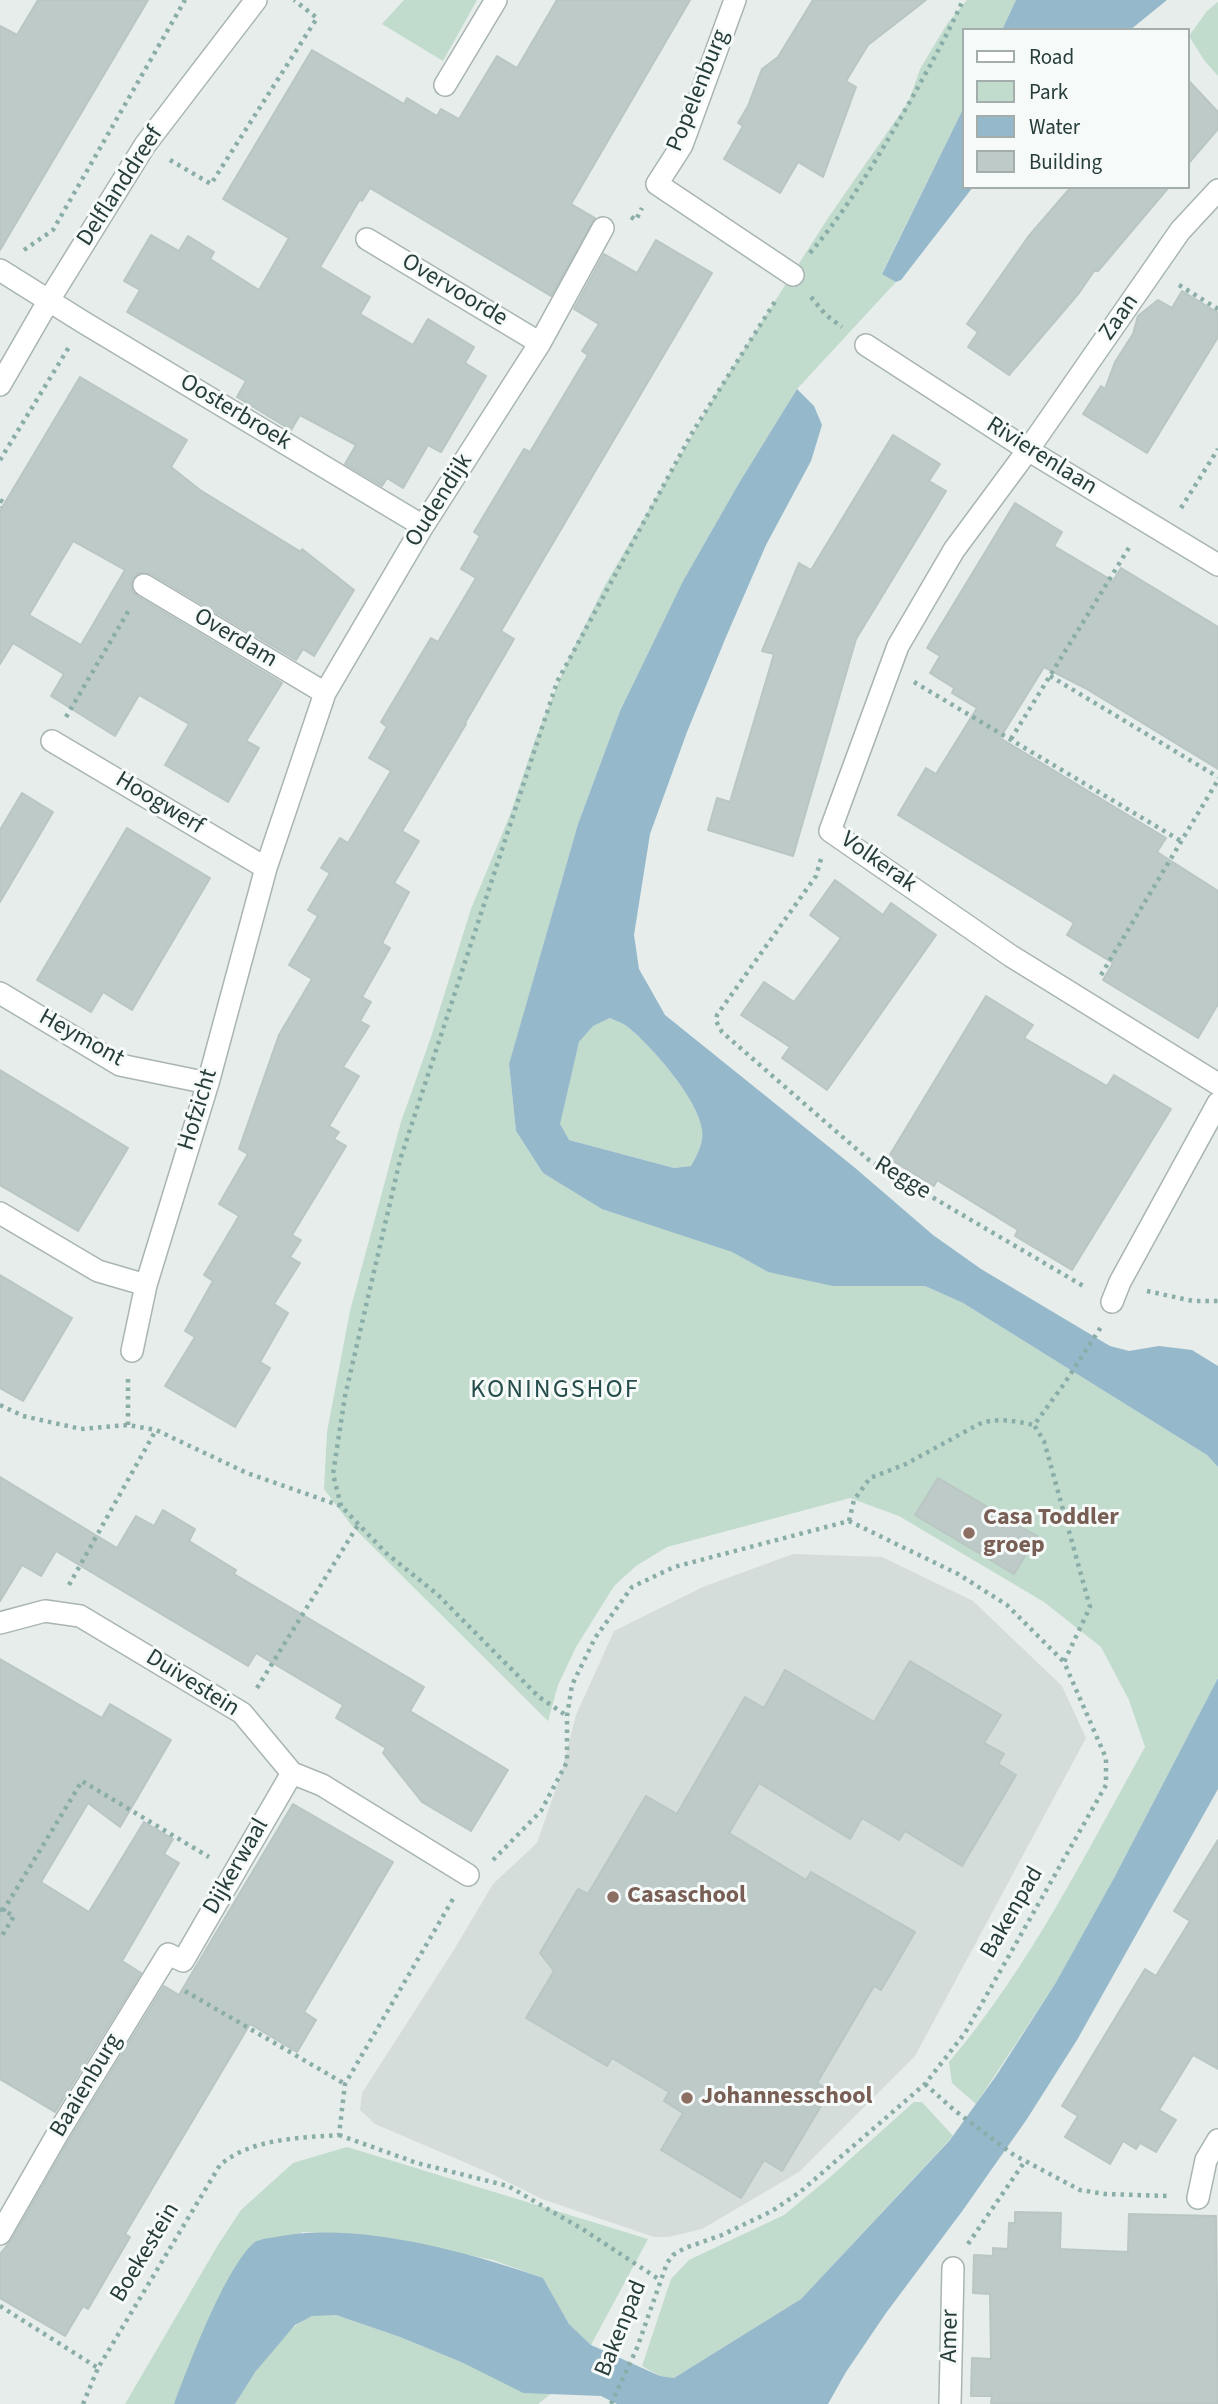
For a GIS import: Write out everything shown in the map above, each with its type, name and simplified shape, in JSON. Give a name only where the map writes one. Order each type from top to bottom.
[{"type":"street","name":"Delflanddreef","points":[[0,385],[145,145],[256,0]]},
{"type":"street","points":[[445,85],[496,0]]},
{"type":"street","name":"Popelenburg","points":[[657,184],[682,145],[735,0]]},
{"type":"street","points":[[657,184],[793,275]]},
{"type":"street","name":"Zaan","points":[[1028,450],[1180,231],[1218,190]]},
{"type":"street","name":"Oudendijk","points":[[266,868],[326,693],[423,526],[540,343],[603,228]]},
{"type":"street","name":"Overvoorde","points":[[368,239],[540,343]]},
{"type":"street","name":"Oosterbroek","points":[[0,270],[423,526]]},
{"type":"street","name":"Rivierenlaan","points":[[866,345],[1028,450],[1218,565]]},
{"type":"street","name":"Volkerak","points":[[1028,450],[954,550],[907,628],[889,667],[830,831],[1011,956],[1218,1084]]},
{"type":"street","name":"Overdam","points":[[144,585],[326,693]]},
{"type":"street","name":"Hoogwerf","points":[[52,741],[266,868]]},
{"type":"street","name":"Hofzicht","points":[[132,1351],[146,1285],[208,1083],[266,868]]},
{"type":"street","name":"Heymont","points":[[0,993],[120,1065],[208,1083]]},
{"type":"street","points":[[1112,1302],[1120,1282],[1218,1103]]},
{"type":"street","points":[[0,1213],[98,1271],[146,1285]]},
{"type":"street","points":[[0,1623],[54,1610]]},
{"type":"street","name":"Duivestein","points":[[54,1610],[80,1616],[242,1713],[292,1773],[322,1784],[468,1875]]},
{"type":"street","name":"Dijkerwaal","points":[[183,1961],[292,1773]]},
{"type":"street","name":"Baaienburg","points":[[0,2234],[167,1954],[183,1961]]},
{"type":"street","points":[[1198,2198],[1206,2160],[1218,2140]]},
{"type":"street","name":"Amer","points":[[950,2404],[953,2268]]},
{"type":"path","points":[[21,252],[53,230],[185,0]]},
{"type":"path","points":[[145,145],[211,184],[317,18],[294,0]]},
{"type":"path","points":[[567,1716],[539,1697],[437,1594],[386,1553],[341,1506],[333,1474],[345,1396],[400,1160],[557,682],[692,433],[793,275],[835,223],[873,166],[963,0]]},
{"type":"path","points":[[603,228],[615,207],[635,220],[657,184]]},
{"type":"path","points":[[1154,270],[1218,309]]},
{"type":"path","points":[[793,275],[826,316],[866,345]]},
{"type":"path","points":[[0,460],[83,322]]},
{"type":"path","points":[[1165,533],[1218,449]]},
{"type":"path","points":[[0,500],[3,502],[0,507]]},
{"type":"path","points":[[1011,739],[1145,521]]},
{"type":"path","points":[[52,741],[144,585]]},
{"type":"path","points":[[889,667],[1181,841]]},
{"type":"path","points":[[1050,676],[1218,779],[1086,1000]]},
{"type":"path","name":"Regge","points":[[830,831],[816,876],[717,1015],[719,1026],[869,1160],[1112,1302]]},
{"type":"path","points":[[1120,1282],[1159,1296],[1202,1303],[1218,1301]]},
{"type":"path","points":[[1034,1425],[1065,1384],[1102,1325]]},
{"type":"path","points":[[128,1425],[128,1374],[132,1351]]},
{"type":"path","points":[[0,1405],[23,1416],[81,1429],[128,1425],[156,1430],[247,1473],[341,1506]]},
{"type":"path","points":[[339,2135],[345,2084],[468,1875],[497,1857],[541,1811],[567,1762],[567,1716],[572,1685],[595,1638],[632,1587],[674,1567],[849,1521],[957,1574],[1007,1605],[1064,1662],[1090,1607],[1044,1441],[1034,1425],[1009,1420],[990,1420],[906,1464],[870,1478],[855,1500],[849,1521]]},
{"type":"path","points":[[54,1610],[156,1430]]},
{"type":"path","points":[[242,1713],[358,1525]]},
{"type":"path","name":"Bakenpad","points":[[611,2404],[637,2348],[667,2263],[673,2255],[772,2211],[800,2192],[925,2084],[965,2033],[1106,1785],[1106,1758],[1064,1662]]},
{"type":"path","points":[[0,1940],[13,1916],[2,1910],[82,1781],[234,1872]]},
{"type":"path","points":[[183,1961],[180,1988],[345,2084]]},
{"type":"path","points":[[925,2084],[954,2110],[1014,2155],[1080,2190],[1105,2194],[1198,2198]]},
{"type":"path","name":"Boekestein","points":[[83,2404],[98,2368],[220,2165],[234,2154],[251,2147],[294,2138],[339,2135],[417,2163],[508,2186],[584,2230],[661,2281]]},
{"type":"path","points":[[953,2268],[980,2224],[1025,2161]]},
{"type":"path","points":[[0,2306],[98,2368]]},
{"type":"shaded area","points":[[793,1554],[882,1557],[973,1601],[1062,1686],[1086,1738],[915,2056],[799,2172],[702,2229],[669,2237],[654,2237],[542,2199],[492,2174],[375,2124],[360,2110],[362,2093],[493,1884],[537,1843],[561,1774],[576,1715],[614,1631],[703,1587]]},
{"type":"green space","points":[[404,0],[477,0],[443,61],[382,24]]},
{"type":"green space","points":[[967,0],[1016,0],[1003,28],[962,28],[962,111],[882,273],[896,282],[797,389],[683,581],[620,711],[578,824],[509,1065],[516,1131],[543,1173],[602,1208],[732,1252],[768,1272],[925,1286],[963,1303],[1207,1455],[1218,1467],[1218,1678],[1114,1878],[1055,1984],[976,2104],[952,2083],[949,2062],[978,2026],[1030,1950],[1145,1747],[1129,1700],[1101,1647],[1044,1602],[899,1516],[850,1498],[667,1547],[636,1566],[614,1586],[576,1647],[558,1685],[548,1721],[352,1526],[324,1489],[327,1432],[350,1311],[401,1122],[471,909],[510,815],[535,740],[567,662],[604,587],[719,389],[828,218],[909,101],[920,69],[947,24]]},
{"type":"green space","points":[[1218,2],[1218,76],[1190,38],[1207,11]]},
{"type":"green space","points":[[610,1018],[627,1026],[650,1048],[673,1075],[692,1104],[699,1118],[702,1140],[691,1166],[674,1168],[569,1140],[559,1124],[579,1042],[593,1026]]},
{"type":"green space","points":[[914,2102],[922,2102],[953,2136],[801,2299],[674,2378],[660,2376],[642,2366],[671,2279],[689,2260],[784,2215]]},
{"type":"green space","points":[[347,2147],[648,2239],[591,2345],[569,2324],[543,2278],[493,2260],[376,2236],[302,2232],[217,2302],[174,2404],[125,2404],[241,2210],[293,2163]]},
{"type":"green space","points":[[318,2315],[336,2315],[461,2362],[523,2393],[552,2393],[538,2404],[235,2404],[278,2343],[298,2323]]},
{"type":"water","points":[[1016,0],[1167,0],[1132,28],[1003,28]]},
{"type":"water","points":[[962,111],[962,189],[971,189],[901,280],[896,282],[882,274]]},
{"type":"water","points":[[797,389],[814,406],[822,425],[811,461],[766,545],[726,637],[687,732],[650,834],[634,935],[639,969],[665,1015],[854,1167],[933,1235],[981,1269],[1110,1346],[1129,1351],[1159,1346],[1192,1350],[1218,1366],[1218,1467],[1207,1455],[963,1303],[925,1286],[833,1286],[768,1272],[732,1252],[602,1209],[543,1173],[516,1131],[509,1064],[578,824],[620,711],[683,581]],"holes":[[[610,1018],[627,1026],[650,1048],[673,1075],[692,1104],[699,1118],[702,1140],[691,1166],[674,1168],[569,1140],[560,1124],[579,1042],[593,1026]]]},
{"type":"water","points":[[1218,1678],[1218,1789],[1077,2040],[1027,2119],[886,2313],[828,2404],[617,2404],[601,2396],[523,2393],[461,2362],[336,2315],[312,2316],[295,2325],[256,2371],[235,2404],[174,2404],[209,2318],[232,2272],[255,2242],[281,2236],[344,2233],[378,2236],[482,2258],[543,2278],[569,2324],[591,2345],[660,2376],[674,2378],[801,2299],[950,2140],[996,2076],[1055,1984],[1114,1878]]},
{"type":"building","points":[[38,0],[148,0],[0,250],[0,26],[17,35]]},
{"type":"building","points":[[557,0],[690,0],[571,204],[595,218],[551,296],[370,188],[362,201],[360,199],[320,267],[370,297],[360,314],[413,345],[428,319],[474,347],[465,363],[486,376],[441,452],[428,445],[403,488],[387,478],[382,486],[345,464],[356,445],[300,415],[291,430],[237,397],[246,381],[127,312],[140,290],[124,281],[151,235],[179,251],[188,236],[214,252],[210,259],[259,290],[289,238],[223,199],[312,50],[404,104],[407,98],[437,116],[441,109],[459,119],[497,56],[517,68]]},
{"type":"building","points":[[813,0],[926,0],[868,45],[846,81],[856,87],[823,177],[798,162],[780,193],[724,159],[743,126],[738,123],[748,106],[762,69],[778,57]]},
{"type":"building","points":[[1190,82],[1218,112],[1218,129],[1190,162]]},
{"type":"building","points":[[1069,189],[1167,189],[1098,271],[1094,271],[1079,293],[1009,375],[968,347],[978,332],[967,324],[1028,237]]},
{"type":"building","points":[[656,240],[712,273],[501,631],[514,639],[402,831],[419,841],[394,883],[409,892],[382,943],[390,948],[362,997],[371,1002],[360,1021],[369,1026],[343,1067],[359,1076],[329,1126],[339,1132],[334,1139],[346,1146],[292,1235],[301,1240],[290,1257],[300,1263],[274,1304],[288,1313],[260,1362],[270,1368],[235,1427],[165,1386],[195,1337],[185,1331],[213,1281],[204,1275],[239,1216],[219,1204],[248,1154],[239,1149],[279,1035],[312,979],[289,965],[318,916],[308,910],[330,873],[321,868],[340,838],[348,843],[391,771],[369,758],[387,727],[381,722],[431,638],[438,642],[476,578],[461,569],[480,536],[474,532],[524,449],[530,452],[588,355],[582,351],[599,324],[574,309],[604,254],[637,273]]},
{"type":"building","points":[[1182,291],[1218,313],[1218,337],[1147,453],[1083,414],[1101,386],[1105,389],[1115,362],[1133,334],[1138,316],[1158,300],[1172,308]]},
{"type":"building","points":[[80,377],[187,440],[171,467],[200,490],[301,552],[302,549],[354,590],[314,656],[303,649],[296,660],[151,574],[138,573],[132,579],[132,591],[137,596],[282,683],[246,741],[259,748],[228,802],[165,765],[189,724],[139,695],[115,736],[51,696],[64,674],[13,643],[0,664],[0,511]],"holes":[[[73,541],[125,570],[81,645],[29,615]]]},
{"type":"building","points":[[893,435],[940,464],[929,481],[946,491],[856,639],[793,856],[708,830],[717,798],[730,802],[774,654],[762,651],[799,563],[811,570]]},
{"type":"building","points":[[1015,503],[1062,532],[1054,546],[1113,581],[1121,568],[1218,627],[1218,769],[1085,688],[1044,667],[1000,738],[1166,838],[1157,852],[1218,891],[1218,1004],[1198,1038],[1103,980],[1113,963],[1067,935],[1074,923],[898,815],[926,768],[936,774],[977,708],[952,693],[954,688],[930,673],[940,656],[927,648]]},
{"type":"building","points":[[22,793],[53,812],[0,902],[0,830]]},
{"type":"building","points":[[127,828],[210,878],[132,1010],[103,992],[91,1012],[37,980]]},
{"type":"building","points":[[835,880],[883,915],[891,903],[936,935],[827,1090],[782,1058],[790,1047],[741,1015],[764,982],[794,1002],[841,938],[810,915]]},
{"type":"building","points":[[986,996],[1033,1025],[1024,1038],[1107,1086],[1114,1075],[1171,1109],[1072,1270],[1015,1236],[1018,1230],[937,1180],[934,1186],[888,1158]]},
{"type":"building","points":[[0,1070],[128,1148],[78,1231],[0,1185]]},
{"type":"building","points":[[0,1275],[72,1318],[23,1401],[0,1388]]},
{"type":"building","points":[[0,1477],[117,1548],[136,1516],[154,1526],[163,1510],[195,1529],[189,1541],[236,1570],[234,1574],[424,1687],[410,1711],[508,1770],[471,1831],[422,1802],[383,1753],[386,1748],[336,1718],[343,1705],[256,1653],[248,1666],[56,1551],[41,1576],[22,1565],[0,1601]]},
{"type":"building","points":[[938,1478],[1037,1536],[1014,1574],[915,1515]]},
{"type":"building","points":[[0,1659],[102,1718],[110,1704],[171,1740],[120,1827],[88,1803],[41,1882],[89,1912],[144,1822],[173,1839],[164,1854],[179,1863],[122,1961],[141,1973],[55,2112],[0,2079]]},
{"type":"building","points":[[910,1661],[1001,1715],[984,1743],[1004,1754],[998,1764],[1016,1775],[962,1866],[905,1831],[899,1840],[862,1818],[850,1839],[759,1783],[729,1833],[806,1880],[811,1872],[915,1932],[881,1990],[874,1986],[817,2083],[830,2091],[782,2171],[764,2160],[741,2198],[661,2150],[683,2113],[664,2101],[669,2092],[612,2058],[607,2066],[526,2018],[554,1971],[540,1953],[578,1889],[588,1894],[646,1796],[677,1814],[745,1697],[764,1708],[785,1670],[874,1722]]},
{"type":"building","points":[[293,1804],[393,1862],[304,2012],[316,2020],[297,2052],[250,2024],[125,2234],[130,2237],[88,2309],[83,2306],[65,2336],[0,2298],[0,2254],[11,2241],[69,2140],[164,1986],[179,1995]]},
{"type":"building","points":[[1218,1840],[1218,2069],[1193,2055],[1159,2110],[1176,2120],[1156,2152],[1140,2143],[1136,2149],[1123,2141],[1110,2164],[1065,2137],[1078,2116],[1062,2106],[1145,1969],[1156,1976],[1190,1921],[1174,1911]]},
{"type":"building","points":[[1015,2212],[1061,2213],[1060,2249],[1128,2252],[1129,2214],[1216,2216],[1218,2404],[1005,2404],[991,2403],[992,2396],[971,2396],[972,2358],[991,2359],[990,2294],[973,2293],[974,2255],[993,2256],[993,2248],[1008,2249],[1009,2223],[1015,2223]]},
{"type":"place","name":"Casa Toddler groep","points":[[969,1533]]},
{"type":"place","name":"Casaschool","points":[[613,1897]]},
{"type":"place","name":"Johannesschool","points":[[687,2098]]},
{"type":"district","name":"KONINGSHOF","points":[[555,1391]]}]
